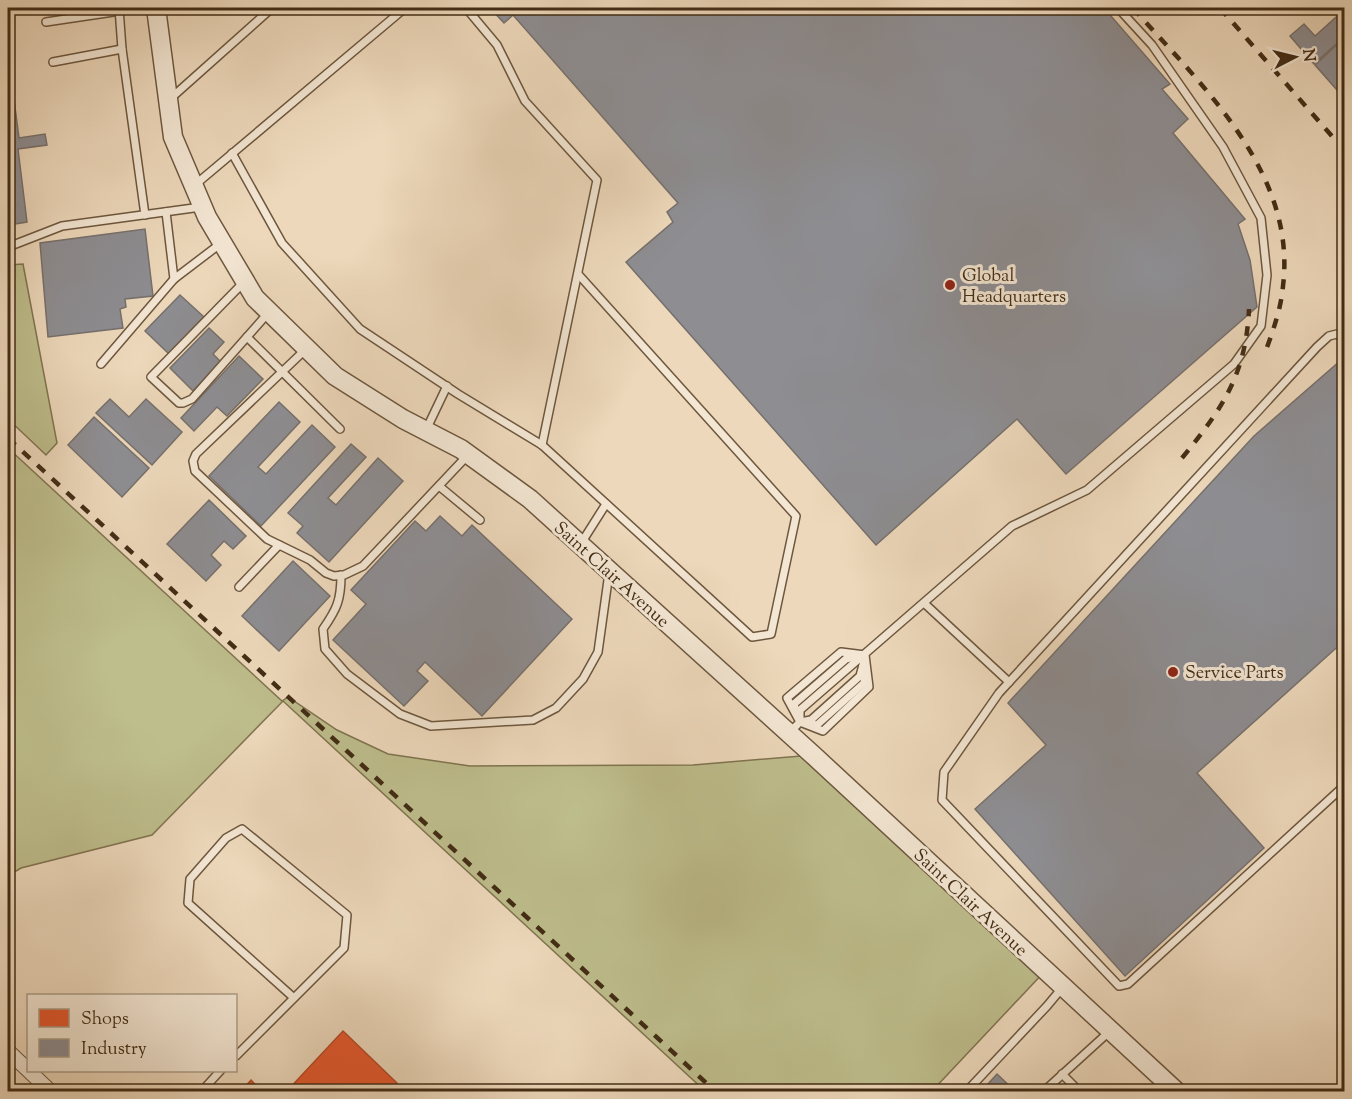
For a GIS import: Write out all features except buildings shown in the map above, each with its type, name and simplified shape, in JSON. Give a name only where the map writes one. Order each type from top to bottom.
[{"type":"street","name":"Saint Clair Avenue","points":[[156,8],[172,137],[222,243],[255,298],[335,376],[403,419],[469,454],[530,499],[609,571],[795,728],[1062,987],[1177,1092]]},
{"type":"street","points":[[10,1054],[27,1070]]},
{"type":"street","points":[[29,1072],[51,1092]]},
{"type":"lane","points":[[168,100],[272,8]]},
{"type":"lane","points":[[194,186],[405,8]]},
{"type":"lane","points":[[466,8],[497,45],[525,101],[597,180],[542,445]]},
{"type":"lane","points":[[795,728],[800,710],[850,664],[865,655],[1012,525],[1087,490],[1234,364],[1261,326],[1267,275],[1261,218],[1223,147],[1152,45],[1118,8]]},
{"type":"lane","points":[[46,21],[119,9],[122,49],[145,215]]},
{"type":"lane","points":[[53,62],[122,49]]},
{"type":"lane","points":[[232,153],[282,243],[360,328],[542,445],[752,637],[771,634],[796,516],[578,274]]},
{"type":"lane","points":[[8,247],[62,226],[203,206]]},
{"type":"lane","points":[[166,212],[174,279]]},
{"type":"lane","points":[[101,364],[174,279],[222,243]]},
{"type":"lane","points":[[244,281],[151,377],[179,403],[192,399],[269,312]]},
{"type":"lane","points":[[1344,339],[1337,334],[1329,336],[1317,346],[999,693],[944,772],[942,800],[1119,986],[1128,984],[1344,786]]},
{"type":"lane","points":[[247,337],[340,429]]},
{"type":"lane","points":[[306,349],[195,454],[193,461],[195,471],[267,538],[310,560],[326,573],[334,576],[363,566],[469,454]]},
{"type":"lane","points":[[426,431],[447,386]]},
{"type":"lane","points":[[439,486],[480,519]]},
{"type":"lane","points":[[580,545],[606,504]]},
{"type":"lane","points":[[239,587],[279,545]]},
{"type":"lane","points":[[340,575],[341,597],[335,612],[323,629],[325,650],[347,674],[400,714],[431,726],[533,720],[556,708],[583,679],[598,652],[609,571]]},
{"type":"lane","points":[[924,603],[1009,682]]},
{"type":"lane","points":[[795,728],[787,698],[841,652],[865,655]]},
{"type":"lane","points":[[795,728],[811,720],[860,676],[865,655]]},
{"type":"lane","points":[[795,728],[823,731],[869,687],[865,655]]},
{"type":"lane","points":[[237,1055],[294,998],[344,948],[347,915],[242,829],[226,838],[190,879],[188,903],[294,998]]},
{"type":"lane","points":[[966,1092],[1062,987]]},
{"type":"lane","points":[[1043,1092],[1110,1031]]},
{"type":"lane","points":[[201,1092],[220,1072]]},
{"type":"lane","points":[[1062,1074],[1080,1092]]},
{"type":"shaded area","points":[[23,264],[57,443],[46,455],[8,419],[8,265]]},
{"type":"shaded area","points":[[8,448],[282,701],[288,697],[337,730],[388,754],[470,766],[693,765],[813,755],[1045,971],[932,1091],[705,1091],[283,701],[152,835],[21,868],[8,876]]},
{"type":"railway","points":[[1133,8],[1187,68],[1239,133],[1260,168],[1275,205],[1283,244],[1283,286],[1278,313],[1264,356]]},
{"type":"railway","points":[[1220,8],[1344,150]]},
{"type":"railway","points":[[1182,458],[1209,423],[1229,390],[1243,353],[1249,309]]},
{"type":"railway","points":[[8,438],[716,1092]]},
{"type":"place","name":"Global Headquarters","points":[[950,285]]},
{"type":"place","name":"Service Parts","points":[[1173,672]]}]
